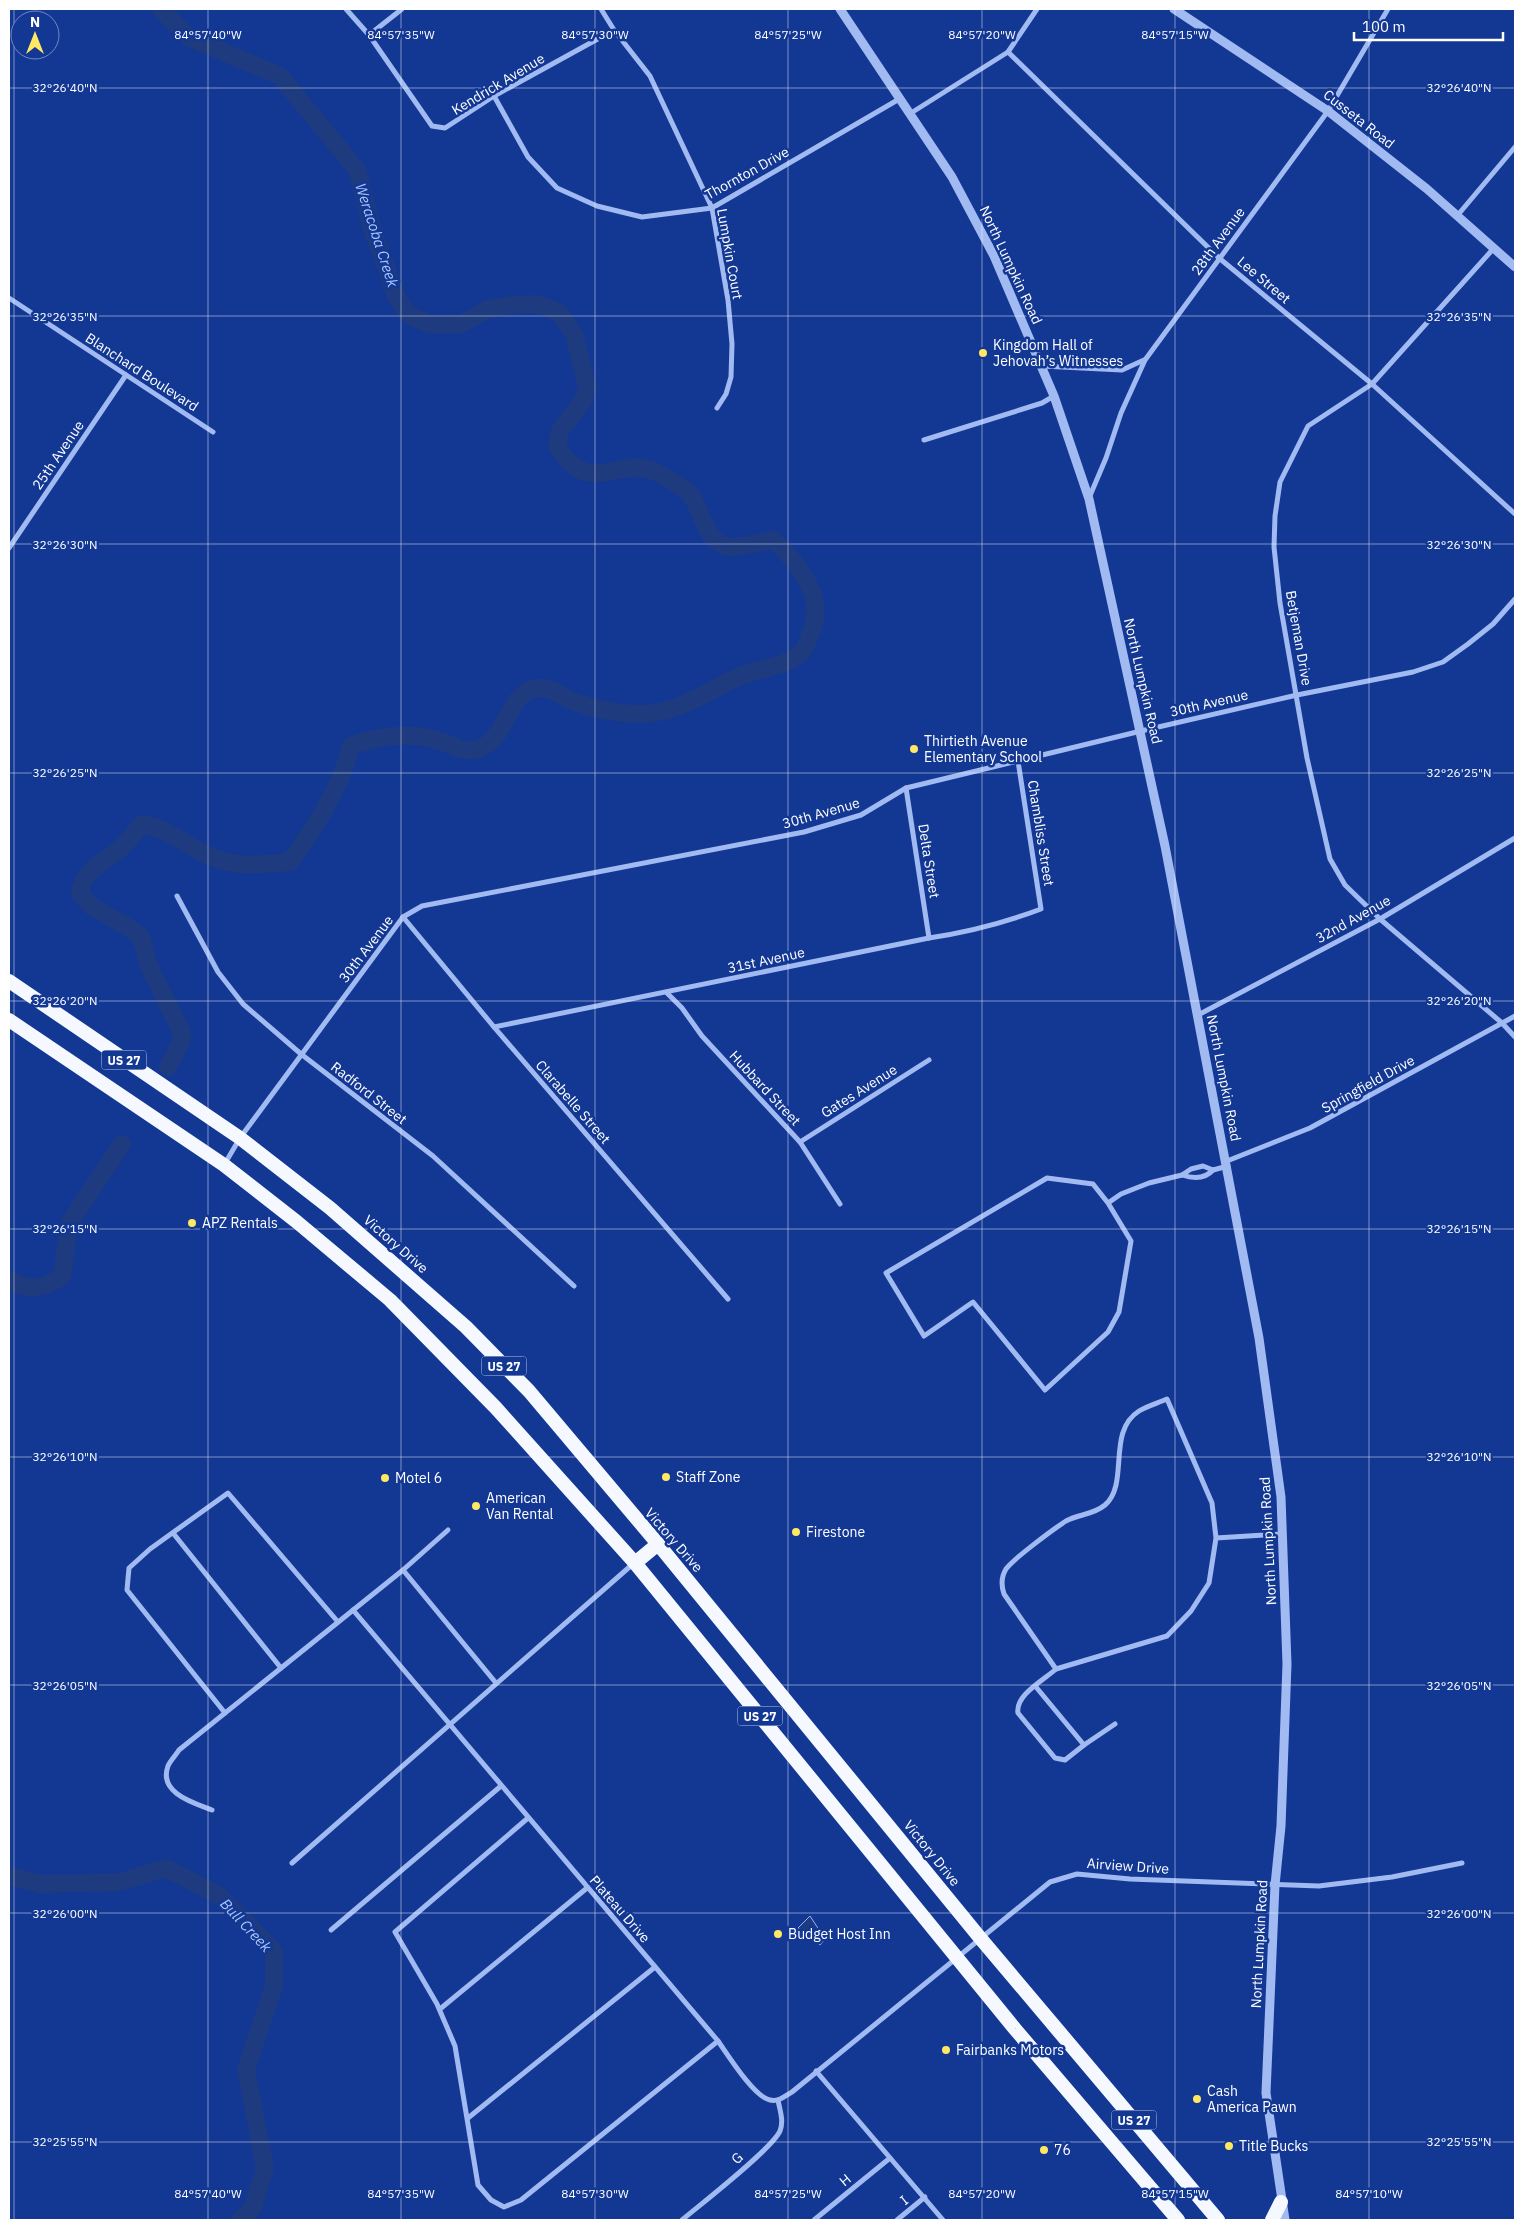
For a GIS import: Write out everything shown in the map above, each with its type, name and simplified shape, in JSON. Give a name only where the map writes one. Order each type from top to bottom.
[{"type":"highway","name":"Victory Drive","points":[[9,981],[182,1101],[240,1138],[330,1208],[466,1327],[528,1391],[658,1544],[981,1938],[1218,2220]]},
{"type":"highway","name":"US 27","points":[[9,1020],[224,1165],[390,1300],[496,1408],[635,1563],[957,1958],[1178,2220]]},
{"type":"highway","points":[[635,1563],[658,1544]]},
{"type":"highway","points":[[1272,2220],[1281,2202]]},
{"type":"street","points":[[346,9],[369,35],[402,9]]},
{"type":"street","name":"Lumpkin Court","points":[[602,9],[614,30],[650,76],[712,208],[728,300],[732,344],[731,377],[726,394],[717,408]]},
{"type":"street","name":"North Lumpkin Road","points":[[840,9],[952,177],[994,256],[1042,366],[1089,499],[1141,731],[1227,1164],[1259,1338],[1281,1497],[1287,1664],[1281,1826],[1275,1885],[1266,2094],[1284,2220]]},
{"type":"street","points":[[911,113],[1008,52],[1037,9]]},
{"type":"street","name":"Cusseta Road","points":[[1174,9],[1328,111],[1457,216],[1515,267]]},
{"type":"street","name":"28th Avenue","points":[[1089,499],[1106,458],[1121,413],[1145,360],[1328,111],[1388,9]]},
{"type":"street","name":"Kendrick Avenue","points":[[369,35],[432,126],[446,128],[494,96],[614,30]]},
{"type":"street","name":"Lee Street","points":[[1008,52],[1219,258],[1372,384],[1515,514]]},
{"type":"street","name":"Thornton Drive","points":[[494,96],[528,157],[557,188],[597,206],[642,217],[712,208],[901,98]]},
{"type":"street","points":[[1457,216],[1515,147]]},
{"type":"street","name":"Betjeman Drive","points":[[1494,248],[1372,384],[1308,426],[1280,482],[1275,516],[1274,547],[1280,603],[1307,758],[1330,858],[1345,885],[1380,918],[1502,1023],[1515,1037]]},
{"type":"street","name":"Blanchard Boulevard","points":[[9,298],[213,432]]},
{"type":"street","points":[[1042,366],[1122,370],[1145,360]]},
{"type":"street","name":"25th Avenue","points":[[9,548],[126,375]]},
{"type":"street","points":[[924,440],[1042,402],[1054,396]]},
{"type":"street","name":"30th Avenue","points":[[224,1165],[240,1138],[403,917],[422,906],[804,832],[862,815],[906,788],[1297,695],[1414,672],[1443,662],[1493,624],[1515,599]]},
{"type":"street","name":"Chambliss Street","points":[[1018,761],[1042,909]]},
{"type":"street","name":"Delta Street","points":[[906,788],[930,938]]},
{"type":"street","name":"32nd Avenue","points":[[1198,1015],[1380,918],[1515,838]]},
{"type":"street","name":"Radford Street","points":[[177,896],[218,972],[243,1004],[301,1054],[433,1156],[574,1286]]},
{"type":"street","name":"31st Avenue","points":[[494,1027],[992,927],[1042,909]]},
{"type":"street","name":"Clarabelle Street","points":[[403,917],[494,1027],[728,1299]]},
{"type":"street","name":"Hubbard Street","points":[[667,993],[682,1008],[702,1036],[800,1142],[840,1204]]},
{"type":"street","name":"Springfield Drive","points":[[1213,1170],[1310,1128],[1515,1016]]},
{"type":"street","name":"Gates Avenue","points":[[800,1142],[929,1060]]},
{"type":"street","points":[[1108,1203],[1121,1194],[1149,1182],[1182,1175],[1190,1169],[1203,1166],[1213,1170],[1208,1176],[1192,1178],[1182,1175]]},
{"type":"street","points":[[1047,1178],[1093,1184],[1108,1203],[1131,1241],[1119,1312],[1108,1332],[1045,1390],[973,1302],[924,1336],[886,1273],[1047,1178]]},
{"type":"street","points":[[1056,1669],[1004,1594],[1001,1584],[1003,1574],[1007,1568],[1067,1521],[1092,1513],[1106,1504],[1114,1493],[1122,1432],[1138,1412],[1167,1399],[1212,1503],[1216,1538],[1209,1583],[1191,1611],[1167,1636],[1056,1669],[1019,1700],[1018,1713],[1055,1758],[1065,1760],[1115,1724]]},
{"type":"street","points":[[224,1714],[127,1590],[129,1568],[172,1533],[228,1493],[338,1622]]},
{"type":"street","points":[[212,1810],[174,1794],[168,1782],[167,1767],[179,1750],[403,1570],[448,1530]]},
{"type":"street","points":[[172,1533],[281,1668]]},
{"type":"street","points":[[1216,1538],[1282,1534]]},
{"type":"street","points":[[292,1863],[635,1563]]},
{"type":"street","points":[[403,1570],[496,1683]]},
{"type":"street","name":"Plateau Drive","points":[[353,1610],[718,2041],[756,2090],[768,2100],[778,2100]]},
{"type":"street","points":[[1036,1686],[1084,1745]]},
{"type":"street","points":[[331,1930],[501,1786]]},
{"type":"street","points":[[528,1818],[395,1932],[440,2009],[455,2046],[478,2185],[491,2200],[504,2206],[521,2200],[718,2041]]},
{"type":"street","name":"Airview Drive","points":[[778,2100],[792,2092],[1050,1882],[1077,1874],[1319,1886],[1392,1878],[1462,1863]]},
{"type":"street","points":[[440,2009],[588,1888]]},
{"type":"street","points":[[468,2118],[655,1967]]},
{"type":"street","points":[[816,2071],[943,2220]]},
{"type":"street","name":"G","points":[[682,2220],[758,2155],[779,2133],[782,2123],[778,2100]]},
{"type":"street","name":"H","points":[[814,2220],[890,2158]]},
{"type":"street","name":"I","points":[[897,2220],[925,2198]]},
{"type":"water","points":[[810,1916],[825,1939],[820,1945],[798,1928]]},
{"type":"waterway","name":"Weracoba Creek","points":[[161,9],[188,37],[280,76],[357,170],[372,228],[397,298],[408,314],[429,324],[461,324],[489,309],[514,305],[537,304],[560,313],[574,334],[587,386],[584,399],[560,431],[557,446],[569,462],[581,470],[592,473],[640,468],[653,471],[666,478],[689,493],[694,499],[710,533],[715,540],[723,545],[737,547],[774,540],[793,560],[808,583],[815,608],[815,622],[802,652],[779,665],[744,675],[675,708],[648,714],[619,713],[570,700],[552,690],[537,688],[521,696],[493,739],[479,748],[466,750],[436,740],[415,736],[393,736],[351,746],[340,777],[326,807],[290,862],[252,864],[224,861],[196,850],[162,830],[142,824],[124,845],[90,873],[85,879],[80,893],[91,906],[131,929],[141,937],[149,966],[182,1033],[181,1042],[168,1067]]},
{"type":"waterway","name":"Weracoba Creek","points":[[9,1279],[22,1286],[36,1287],[49,1284],[62,1276],[69,1224],[122,1144]]},
{"type":"waterway","name":"Bull Creek","points":[[9,1876],[40,1884],[120,1882],[166,1868],[220,1896],[274,1951],[274,1986],[246,2069],[265,2168],[253,2208],[240,2220]]},
{"type":"place","name":"Kingdom Hall of Jehovah’s Witnesses","points":[[983,353]]},
{"type":"place","name":"Thirtieth Avenue Elementary School","points":[[914,749]]},
{"type":"place","name":"APZ Rentals","points":[[192,1223]]},
{"type":"place","name":"Staff Zone","points":[[666,1477]]},
{"type":"place","name":"Motel 6","points":[[385,1478]]},
{"type":"place","name":"American Van Rental","points":[[476,1506]]},
{"type":"place","name":"Firestone","points":[[796,1532]]},
{"type":"place","name":"Budget Host Inn","points":[[778,1934]]},
{"type":"place","name":"Fairbanks Motors","points":[[946,2050]]},
{"type":"place","name":"Cash America Pawn","points":[[1197,2099]]},
{"type":"place","name":"Title Bucks","points":[[1229,2146]]},
{"type":"place","name":"76","points":[[1044,2150]]}]
